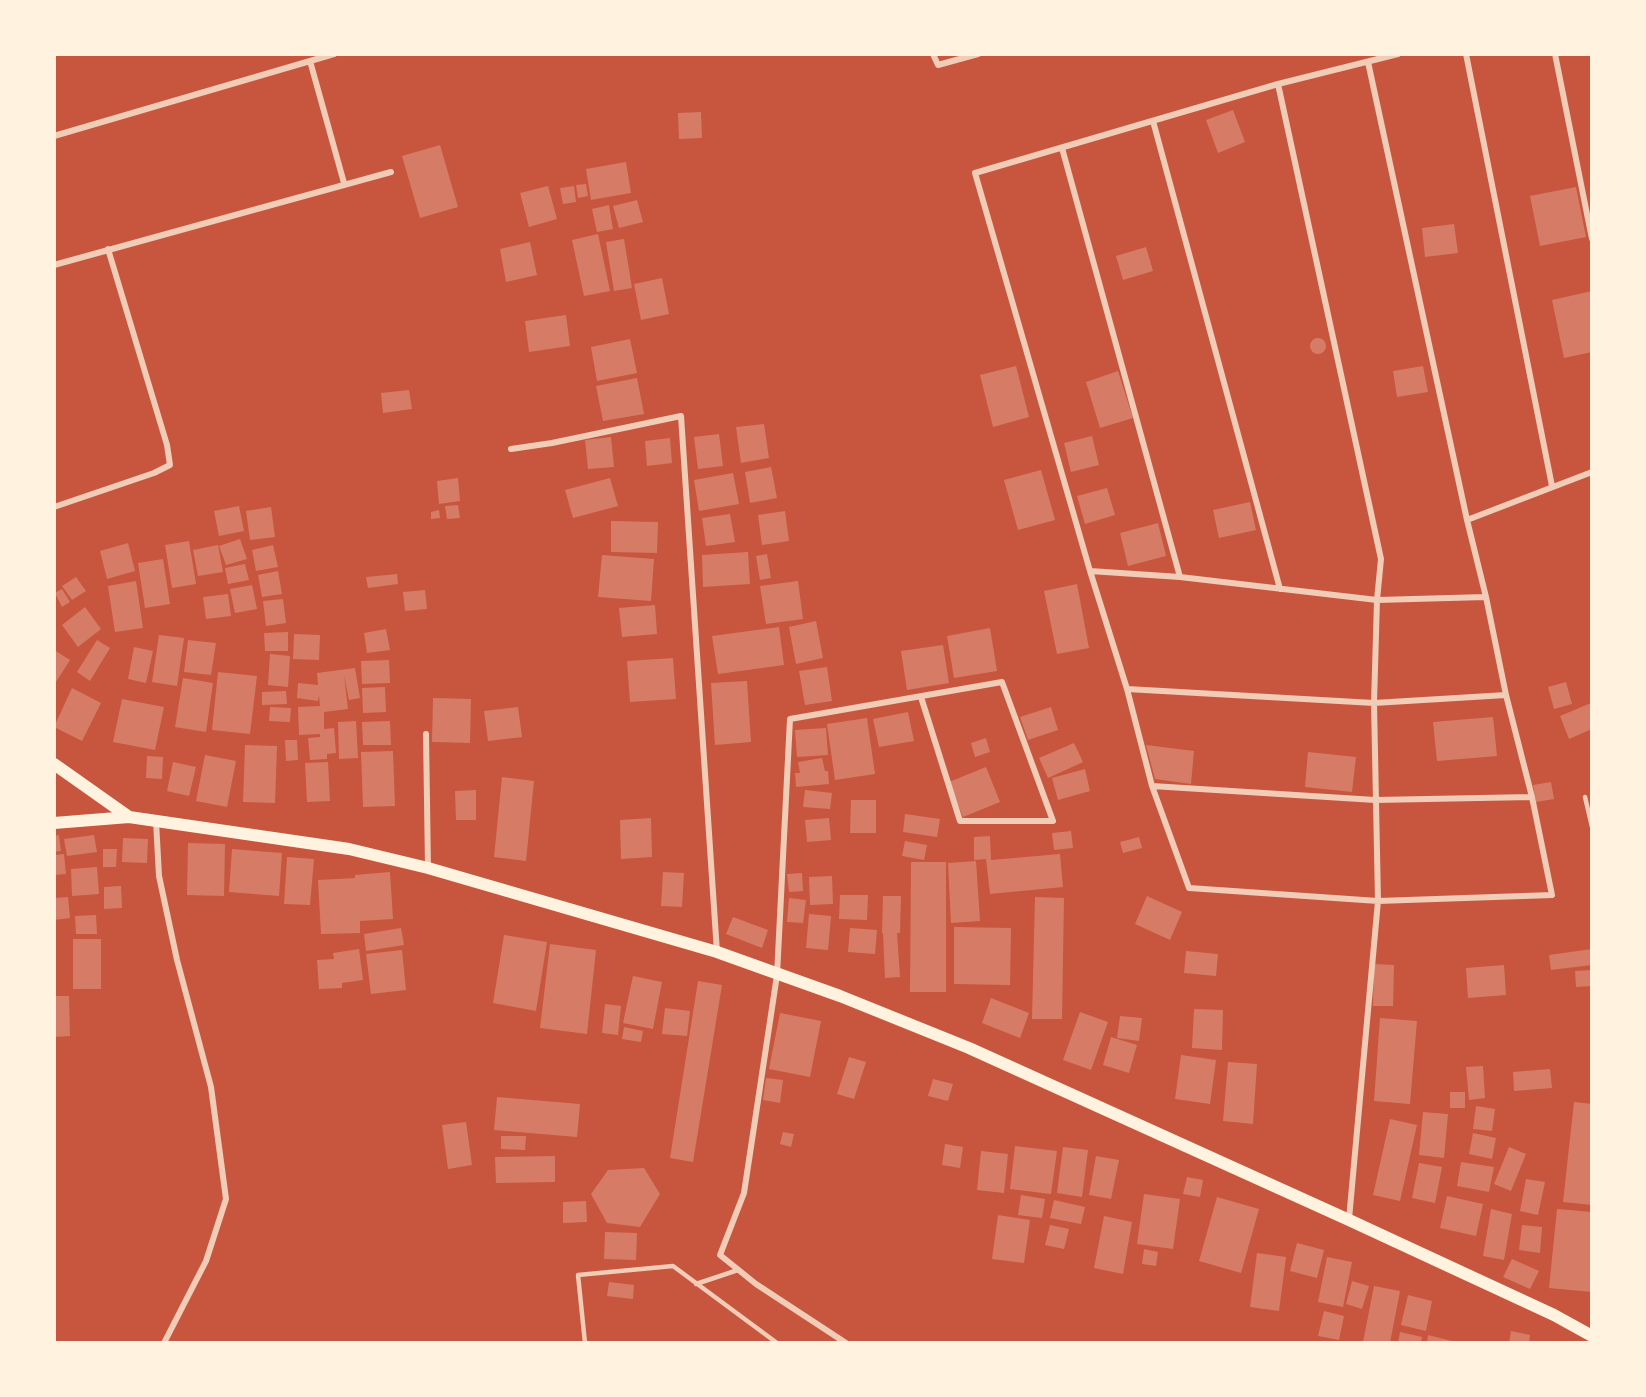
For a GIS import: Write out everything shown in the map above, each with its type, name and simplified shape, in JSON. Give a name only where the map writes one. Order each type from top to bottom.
[{"type":"main road","points":[[54,764],[129,817]]},
{"type":"main road","points":[[54,824],[129,817],[349,849],[428,868],[717,952],[840,996],[969,1048],[1544,1310],[1592,1336]]},
{"type":"street","points":[[54,136],[334,54]]},
{"type":"street","points":[[933,54],[938,65],[978,54]]},
{"type":"street","points":[[1368,62],[1467,520],[1506,694],[1532,796],[1552,895],[1378,901],[1189,888],[1152,786],[1127,689],[1090,571],[975,173],[1278,84],[1398,54]]},
{"type":"street","points":[[1466,54],[1552,486]]},
{"type":"street","points":[[1555,54],[1592,239]]},
{"type":"street","points":[[310,61],[344,183]]},
{"type":"street","points":[[1278,84],[1381,559],[1377,600],[1374,703],[1378,901],[1349,1220]]},
{"type":"street","points":[[1153,121],[1280,590]]},
{"type":"street","points":[[1062,148],[1180,577]]},
{"type":"street","points":[[54,265],[344,183],[391,172]]},
{"type":"street","points":[[54,507],[154,473],[170,465],[167,445],[108,249]]},
{"type":"street","points":[[511,449],[552,443],[681,416],[717,952]]},
{"type":"street","points":[[1467,520],[1592,472]]},
{"type":"street","points":[[1090,571],[1180,577],[1377,600],[1486,597]]},
{"type":"street","points":[[846,1343],[738,1270],[720,1255],[744,1193],[777,975],[790,718],[1002,682],[1053,821],[960,821],[921,697]]},
{"type":"street","points":[[1127,689],[1374,703],[1506,694]]},
{"type":"street","points":[[426,734],[428,868]]},
{"type":"street","points":[[1152,786],[1376,800],[1532,796]]},
{"type":"street","points":[[156,821],[159,876],[177,960],[211,1087],[226,1199],[206,1261],[164,1343]]},
{"type":"lane","points":[[1585,797],[1592,827]]},
{"type":"lane","points":[[585,1343],[578,1275],[674,1266],[777,1343]]},
{"type":"lane","points":[[696,1284],[738,1270]]},
{"type":"building","points":[[1233,110],[1245,142],[1218,153],[1206,120]]},
{"type":"building","points":[[701,112],[702,138],[679,139],[678,113]]},
{"type":"building","points":[[440,145],[458,207],[420,218],[402,156]]},
{"type":"building","points":[[626,162],[631,193],[591,200],[586,169]]},
{"type":"building","points":[[586,184],[588,196],[578,198],[576,185]]},
{"type":"building","points":[[548,186],[557,219],[529,227],[520,193]]},
{"type":"building","points":[[574,186],[576,202],[563,204],[560,188]]},
{"type":"building","points":[[1576,187],[1586,237],[1540,246],[1530,196]]},
{"type":"building","points":[[637,200],[643,222],[619,228],[613,206]]},
{"type":"building","points":[[609,205],[613,229],[597,232],[592,209]]},
{"type":"building","points":[[1454,224],[1458,253],[1425,257],[1422,228]]},
{"type":"building","points":[[598,234],[610,291],[584,296],[572,240]]},
{"type":"building","points":[[624,239],[632,288],[614,291],[606,242]]},
{"type":"building","points":[[530,242],[537,275],[506,282],[500,249]]},
{"type":"building","points":[[1146,247],[1153,271],[1123,280],[1116,256]]},
{"type":"building","points":[[662,278],[669,314],[641,320],[634,284]]},
{"type":"building","points":[[1592,291],[1592,352],[1564,358],[1552,300]]},
{"type":"building","points":[[566,315],[570,346],[529,352],[525,321]]},
{"type":"building","points":[[1318,338],[1324,340],[1326,346],[1324,352],[1318,354],[1312,352],[1310,346],[1312,340]]},
{"type":"building","points":[[630,339],[637,373],[597,381],[591,347]]},
{"type":"building","points":[[1016,366],[1029,417],[993,427],[980,375]]},
{"type":"building","points":[[1423,366],[1428,392],[1397,397],[1393,371]]},
{"type":"building","points":[[1118,371],[1133,418],[1100,428],[1086,382]]},
{"type":"building","points":[[637,378],[644,414],[603,421],[596,386]]},
{"type":"building","points":[[409,390],[412,409],[383,413],[381,393]]},
{"type":"building","points":[[764,424],[769,458],[741,463],[736,427]]},
{"type":"building","points":[[719,434],[723,466],[698,469],[694,437]]},
{"type":"building","points":[[1092,436],[1099,465],[1071,472],[1064,443]]},
{"type":"building","points":[[611,437],[614,467],[588,469],[585,440]]},
{"type":"building","points":[[670,438],[672,463],[647,466],[645,441]]},
{"type":"building","points":[[771,467],[777,498],[750,503],[745,472]]},
{"type":"building","points":[[1041,470],[1055,520],[1018,530],[1004,480]]},
{"type":"building","points":[[733,473],[739,504],[699,511],[694,480]]},
{"type":"building","points":[[458,478],[460,501],[439,504],[437,481]]},
{"type":"building","points":[[610,478],[618,506],[573,518],[565,490]]},
{"type":"building","points":[[1107,488],[1115,515],[1085,524],[1077,496]]},
{"type":"building","points":[[1250,502],[1256,530],[1219,538],[1213,510]]},
{"type":"building","points":[[458,505],[460,518],[447,519],[445,506]]},
{"type":"building","points":[[239,506],[244,531],[219,536],[214,511]]},
{"type":"building","points":[[271,507],[275,537],[250,540],[246,511]]},
{"type":"building","points":[[439,510],[440,518],[431,519],[431,512]]},
{"type":"building","points":[[785,511],[789,541],[762,545],[758,515]]},
{"type":"building","points":[[730,514],[735,542],[706,546],[702,518]]},
{"type":"building","points":[[611,521],[658,522],[657,553],[611,552]]},
{"type":"building","points":[[1158,523],[1166,556],[1128,566],[1120,533]]},
{"type":"building","points":[[240,539],[247,559],[226,565],[219,546]]},
{"type":"building","points":[[189,541],[196,584],[172,588],[165,545]]},
{"type":"building","points":[[128,543],[135,571],[107,579],[100,551]]},
{"type":"building","points":[[218,545],[223,572],[198,576],[193,550]]},
{"type":"building","points":[[273,545],[278,567],[256,571],[252,550]]},
{"type":"building","points":[[748,552],[750,584],[703,587],[702,555]]},
{"type":"building","points":[[767,554],[771,578],[760,580],[756,556]]},
{"type":"building","points":[[602,555],[654,559],[651,601],[598,597]]},
{"type":"building","points":[[163,559],[170,604],[145,608],[138,563]]},
{"type":"building","points":[[245,564],[249,580],[228,584],[225,568]]},
{"type":"building","points":[[278,571],[282,594],[262,597],[258,575]]},
{"type":"building","points":[[397,574],[398,584],[368,588],[366,577]]},
{"type":"building","points":[[76,577],[86,591],[72,600],[62,586]]},
{"type":"building","points":[[136,581],[143,628],[115,632],[108,586]]},
{"type":"building","points":[[798,581],[803,619],[766,624],[760,586]]},
{"type":"building","points":[[1077,584],[1089,648],[1057,654],[1044,591]]},
{"type":"building","points":[[252,585],[257,609],[235,613],[230,589]]},
{"type":"building","points":[[62,589],[70,602],[62,607],[55,593]]},
{"type":"building","points":[[425,590],[427,609],[405,611],[403,592]]},
{"type":"building","points":[[228,594],[231,616],[206,619],[203,597]]},
{"type":"building","points":[[283,599],[286,623],[266,626],[263,601]]},
{"type":"building","points":[[655,605],[657,634],[622,637],[619,608]]},
{"type":"building","points":[[85,607],[101,629],[78,647],[62,625]]},
{"type":"building","points":[[816,621],[823,658],[796,664],[789,627]]},
{"type":"building","points":[[779,627],[784,665],[718,674],[712,636]]},
{"type":"building","points":[[990,628],[997,671],[954,678],[947,636]]},
{"type":"building","points":[[386,629],[390,650],[367,653],[364,633]]},
{"type":"building","points":[[288,632],[288,651],[265,651],[264,633]]},
{"type":"building","points":[[294,634],[320,635],[319,660],[293,659]]},
{"type":"building","points":[[159,635],[184,638],[177,686],[152,682]]},
{"type":"building","points":[[97,640],[110,648],[90,681],[77,672]]},
{"type":"building","points":[[188,640],[216,643],[211,675],[184,672]]},
{"type":"building","points":[[943,645],[949,683],[907,690],[901,651]]},
{"type":"building","points":[[134,647],[153,651],[146,683],[128,679]]},
{"type":"building","points":[[54,650],[70,660],[54,685]]},
{"type":"building","points":[[270,654],[290,656],[288,687],[268,685]]},
{"type":"building","points":[[673,658],[676,699],[630,702],[627,661]]},
{"type":"building","points":[[389,660],[390,683],[362,684],[361,661]]},
{"type":"building","points":[[827,667],[832,701],[805,705],[799,671]]},
{"type":"building","points":[[355,668],[360,698],[349,700],[344,675],[348,709],[324,712],[324,729],[334,728],[336,753],[327,754],[327,759],[310,760],[308,738],[320,737],[320,734],[299,735],[298,707],[320,706],[319,695],[318,701],[297,698],[298,683],[318,685],[317,673]]},
{"type":"building","points":[[218,672],[257,676],[250,734],[212,730]]},
{"type":"building","points":[[183,678],[213,683],[206,732],[175,727]]},
{"type":"building","points":[[747,681],[751,742],[715,745],[711,683]]},
{"type":"building","points":[[1566,682],[1572,704],[1554,709],[1548,687]]},
{"type":"building","points":[[385,687],[386,712],[363,713],[362,688]]},
{"type":"building","points":[[72,688],[101,703],[82,741],[54,727]]},
{"type":"building","points":[[286,691],[287,704],[262,705],[262,692]]},
{"type":"building","points":[[433,698],[471,699],[470,743],[432,742]]},
{"type":"building","points":[[122,699],[164,707],[155,750],[113,742]]},
{"type":"building","points":[[1591,703],[1592,729],[1569,739],[1560,716]]},
{"type":"building","points":[[270,707],[291,708],[290,722],[269,721]]},
{"type":"building","points":[[518,707],[522,737],[488,741],[484,711]]},
{"type":"building","points":[[1051,707],[1058,730],[1028,740],[1020,717]]},
{"type":"building","points":[[908,712],[914,741],[879,747],[873,719]]},
{"type":"building","points":[[1493,717],[1497,756],[1437,761],[1433,722]]},
{"type":"building","points":[[867,718],[875,774],[835,780],[827,724]]},
{"type":"building","points":[[356,721],[358,758],[339,759],[338,722]]},
{"type":"building","points":[[390,721],[391,745],[363,745],[362,722]]},
{"type":"building","points":[[826,728],[828,755],[797,757],[795,730]]},
{"type":"building","points":[[986,738],[990,752],[975,757],[971,743]]},
{"type":"building","points":[[285,740],[297,740],[298,760],[286,761]]},
{"type":"building","points":[[1074,743],[1083,762],[1048,778],[1039,758]]},
{"type":"building","points":[[245,745],[277,746],[275,803],[243,802]]},
{"type":"building","points":[[1146,745],[1194,751],[1191,784],[1155,779]]},
{"type":"building","points":[[393,751],[395,806],[363,807],[361,752]]},
{"type":"building","points":[[1308,752],[1356,757],[1352,792],[1305,787]]},
{"type":"building","points":[[205,755],[236,761],[227,807],[196,801]]},
{"type":"building","points":[[147,756],[163,757],[162,779],[146,778]]},
{"type":"building","points":[[822,758],[825,771],[828,771],[829,784],[796,787],[795,773],[800,773],[798,762]]},
{"type":"building","points":[[173,762],[196,767],[189,796],[167,791]]},
{"type":"building","points":[[328,762],[330,801],[307,802],[305,763]]},
{"type":"building","points":[[986,767],[1000,802],[963,817],[949,782]]},
{"type":"building","points":[[1085,769],[1090,791],[1058,800],[1052,778]]},
{"type":"building","points":[[502,777],[534,781],[526,861],[494,857]]},
{"type":"building","points":[[1551,782],[1554,799],[1536,802],[1533,785]]},
{"type":"building","points":[[476,790],[476,820],[456,820],[455,791]]},
{"type":"building","points":[[805,790],[832,793],[830,809],[803,807]]},
{"type":"building","points":[[851,800],[876,800],[876,833],[850,833]]},
{"type":"building","points":[[905,814],[940,819],[937,837],[903,832]]},
{"type":"building","points":[[651,818],[652,857],[621,859],[620,820]]},
{"type":"building","points":[[829,818],[831,840],[807,842],[805,820]]},
{"type":"building","points":[[1071,831],[1073,848],[1054,850],[1052,833]]},
{"type":"building","points":[[59,835],[61,851],[54,852],[54,836]]},
{"type":"building","points":[[94,835],[97,852],[67,856],[64,839]]},
{"type":"building","points":[[990,836],[991,860],[1060,854],[1063,887],[990,894],[986,859],[974,860],[974,837]]},
{"type":"building","points":[[1139,837],[1142,848],[1123,853],[1120,842]]},
{"type":"building","points":[[123,838],[148,839],[147,863],[122,862]]},
{"type":"building","points":[[905,841],[927,845],[924,860],[902,856]]},
{"type":"building","points":[[188,843],[225,844],[224,896],[187,895]]},
{"type":"building","points":[[103,849],[117,849],[116,867],[103,867]]},
{"type":"building","points":[[232,849],[282,853],[279,896],[229,892]]},
{"type":"building","points":[[64,854],[66,874],[54,875],[54,855]]},
{"type":"building","points":[[287,857],[314,859],[310,905],[284,904]]},
{"type":"building","points":[[976,861],[980,921],[951,923],[948,863]]},
{"type":"building","points":[[911,862],[946,862],[946,992],[910,992]]},
{"type":"building","points":[[97,867],[99,894],[72,896],[71,869]]},
{"type":"building","points":[[390,872],[393,919],[360,921],[360,933],[321,934],[318,880],[355,878],[355,875]]},
{"type":"building","points":[[663,872],[684,873],[682,907],[661,906]]},
{"type":"building","points":[[802,873],[803,891],[789,892],[787,874]]},
{"type":"building","points":[[832,876],[833,904],[810,905],[809,877]]},
{"type":"building","points":[[121,886],[122,908],[104,909],[104,887]]},
{"type":"building","points":[[840,895],[868,895],[867,920],[839,919]]},
{"type":"building","points":[[883,896],[901,896],[900,933],[897,933],[900,977],[885,978],[882,933]]},
{"type":"building","points":[[1147,896],[1182,912],[1170,940],[1135,924]]},
{"type":"building","points":[[68,897],[70,918],[54,920],[54,898]]},
{"type":"building","points":[[1035,897],[1064,898],[1062,1019],[1032,1019]]},
{"type":"building","points":[[789,898],[806,900],[803,923],[787,922]]},
{"type":"building","points":[[809,914],[831,916],[828,950],[806,948]]},
{"type":"building","points":[[96,915],[97,934],[76,934],[75,916]]},
{"type":"building","points":[[733,917],[768,930],[762,948],[726,934]]},
{"type":"building","points":[[954,927],[1011,928],[1010,985],[954,984]]},
{"type":"building","points":[[401,928],[404,945],[366,951],[364,934]]},
{"type":"building","points":[[850,928],[877,930],[875,954],[848,952]]},
{"type":"building","points":[[504,935],[547,942],[536,1011],[493,1003]]},
{"type":"building","points":[[73,939],[101,939],[101,989],[73,989]]},
{"type":"building","points":[[550,944],[596,950],[587,1034],[540,1028]]},
{"type":"building","points":[[359,949],[363,980],[342,983],[342,988],[319,989],[317,960],[334,959],[333,953]]},
{"type":"building","points":[[1592,949],[1592,965],[1551,970],[1549,955]]},
{"type":"building","points":[[402,950],[406,990],[371,994],[366,954]]},
{"type":"building","points":[[1186,951],[1218,954],[1216,976],[1184,973]]},
{"type":"building","points":[[1374,964],[1394,965],[1393,1006],[1373,1006]]},
{"type":"building","points":[[1504,965],[1506,995],[1468,998],[1466,968]]},
{"type":"building","points":[[1592,970],[1592,986],[1576,987],[1575,971]]},
{"type":"building","points":[[633,976],[662,982],[653,1029],[623,1023]]},
{"type":"building","points":[[698,981],[722,985],[693,1162],[670,1158]]},
{"type":"building","points":[[54,996],[69,996],[70,1036],[54,1037]]},
{"type":"building","points":[[991,998],[1029,1013],[1020,1038],[982,1023]]},
{"type":"building","points":[[605,1004],[621,1006],[618,1035],[602,1033]]},
{"type":"building","points":[[665,1008],[690,1011],[687,1036],[662,1034]]},
{"type":"building","points":[[1194,1009],[1223,1010],[1222,1050],[1192,1048]]},
{"type":"building","points":[[1080,1012],[1108,1022],[1091,1070],[1063,1060]]},
{"type":"building","points":[[780,1013],[821,1021],[810,1077],[769,1069]]},
{"type":"building","points":[[1120,1016],[1142,1018],[1139,1041],[1117,1038]]},
{"type":"building","points":[[1380,1018],[1417,1021],[1410,1104],[1374,1101]]},
{"type":"building","points":[[624,1027],[643,1031],[641,1042],[622,1039]]},
{"type":"building","points":[[1111,1037],[1137,1045],[1129,1073],[1103,1065]]},
{"type":"building","points":[[1181,1055],[1216,1060],[1210,1104],[1175,1099]]},
{"type":"building","points":[[849,1057],[866,1062],[854,1099],[837,1094]]},
{"type":"building","points":[[1228,1062],[1257,1064],[1253,1124],[1223,1121]]},
{"type":"building","points":[[1483,1066],[1485,1098],[1469,1100],[1466,1067]]},
{"type":"building","points":[[1550,1069],[1552,1088],[1514,1091],[1513,1072]]},
{"type":"building","points":[[766,1078],[783,1080],[780,1103],[763,1100]]},
{"type":"building","points":[[933,1079],[953,1084],[948,1101],[928,1096]]},
{"type":"building","points":[[1450,1092],[1465,1092],[1465,1108],[1450,1108]]},
{"type":"building","points":[[497,1097],[580,1104],[577,1137],[494,1130]]},
{"type":"building","points":[[1574,1102],[1592,1104],[1592,1205],[1563,1202]]},
{"type":"building","points":[[1476,1106],[1495,1109],[1492,1131],[1473,1129]]},
{"type":"building","points":[[1423,1112],[1448,1114],[1444,1158],[1419,1155]]},
{"type":"building","points":[[1390,1119],[1417,1125],[1400,1201],[1373,1195]]},
{"type":"building","points":[[466,1122],[472,1165],[448,1169],[442,1125]]},
{"type":"building","points":[[783,1132],[794,1134],[791,1147],[780,1144]]},
{"type":"building","points":[[1473,1133],[1496,1138],[1492,1159],[1469,1154]]},
{"type":"building","points":[[501,1136],[526,1136],[525,1150],[501,1149]]},
{"type":"building","points":[[945,1144],[963,1147],[960,1168],[942,1165]]},
{"type":"building","points":[[1015,1146],[1057,1151],[1051,1194],[1010,1189]]},
{"type":"building","points":[[1063,1147],[1088,1150],[1082,1197],[1057,1193]]},
{"type":"building","points":[[1509,1147],[1526,1154],[1511,1191],[1494,1184]]},
{"type":"building","points":[[981,1151],[1008,1154],[1004,1193],[977,1190]]},
{"type":"building","points":[[555,1156],[555,1182],[496,1183],[495,1157]]},
{"type":"building","points":[[1096,1156],[1119,1160],[1111,1199],[1089,1195]]},
{"type":"building","points":[[1461,1162],[1494,1167],[1489,1192],[1457,1186]]},
{"type":"building","points":[[1419,1163],[1442,1167],[1435,1203],[1412,1198]]},
{"type":"building","points":[[644,1168],[660,1194],[640,1227],[607,1223],[591,1194],[608,1170]]},
{"type":"building","points":[[1187,1177],[1203,1180],[1200,1197],[1183,1194]]},
{"type":"building","points":[[1526,1179],[1545,1182],[1538,1215],[1520,1211]]},
{"type":"building","points":[[1144,1194],[1180,1199],[1173,1249],[1137,1244]]},
{"type":"building","points":[[1021,1195],[1045,1199],[1042,1218],[1018,1215]]},
{"type":"building","points":[[1447,1196],[1483,1204],[1476,1236],[1440,1228]]},
{"type":"building","points":[[1217,1197],[1259,1209],[1241,1273],[1199,1261]]},
{"type":"building","points":[[1054,1200],[1085,1207],[1081,1224],[1050,1218]]},
{"type":"building","points":[[586,1201],[587,1222],[563,1223],[563,1202]]},
{"type":"building","points":[[1491,1209],[1512,1214],[1504,1260],[1483,1256]]},
{"type":"building","points":[[1557,1209],[1592,1212],[1592,1292],[1549,1288]]},
{"type":"building","points":[[998,1215],[1030,1220],[1024,1263],[992,1259]]},
{"type":"building","points":[[1104,1216],[1132,1222],[1123,1274],[1094,1268]]},
{"type":"building","points":[[1050,1225],[1069,1229],[1064,1249],[1045,1245]]},
{"type":"building","points":[[1522,1225],[1542,1227],[1540,1253],[1519,1250]]},
{"type":"building","points":[[605,1232],[637,1233],[636,1260],[604,1259]]},
{"type":"building","points":[[1297,1243],[1324,1250],[1317,1278],[1290,1271]]},
{"type":"building","points":[[1144,1249],[1158,1252],[1156,1266],[1142,1264]]},
{"type":"building","points":[[1257,1253],[1286,1257],[1279,1311],[1250,1307]]},
{"type":"building","points":[[1327,1257],[1352,1262],[1343,1307],[1318,1302]]},
{"type":"building","points":[[1512,1259],[1539,1271],[1530,1289],[1503,1277]]},
{"type":"building","points":[[1352,1281],[1369,1286],[1362,1309],[1346,1304]]},
{"type":"building","points":[[609,1282],[634,1285],[633,1299],[607,1296]]},
{"type":"building","points":[[1374,1286],[1400,1291],[1390,1343],[1363,1342]]},
{"type":"building","points":[[1408,1295],[1432,1301],[1426,1331],[1401,1325]]},
{"type":"building","points":[[1324,1311],[1344,1316],[1339,1340],[1318,1336]]},
{"type":"building","points":[[1511,1331],[1530,1335],[1529,1343],[1509,1343]]},
{"type":"building","points":[[1400,1332],[1422,1337],[1421,1343],[1398,1343]]},
{"type":"building","points":[[1428,1335],[1452,1341],[1452,1343],[1427,1343]]}]
